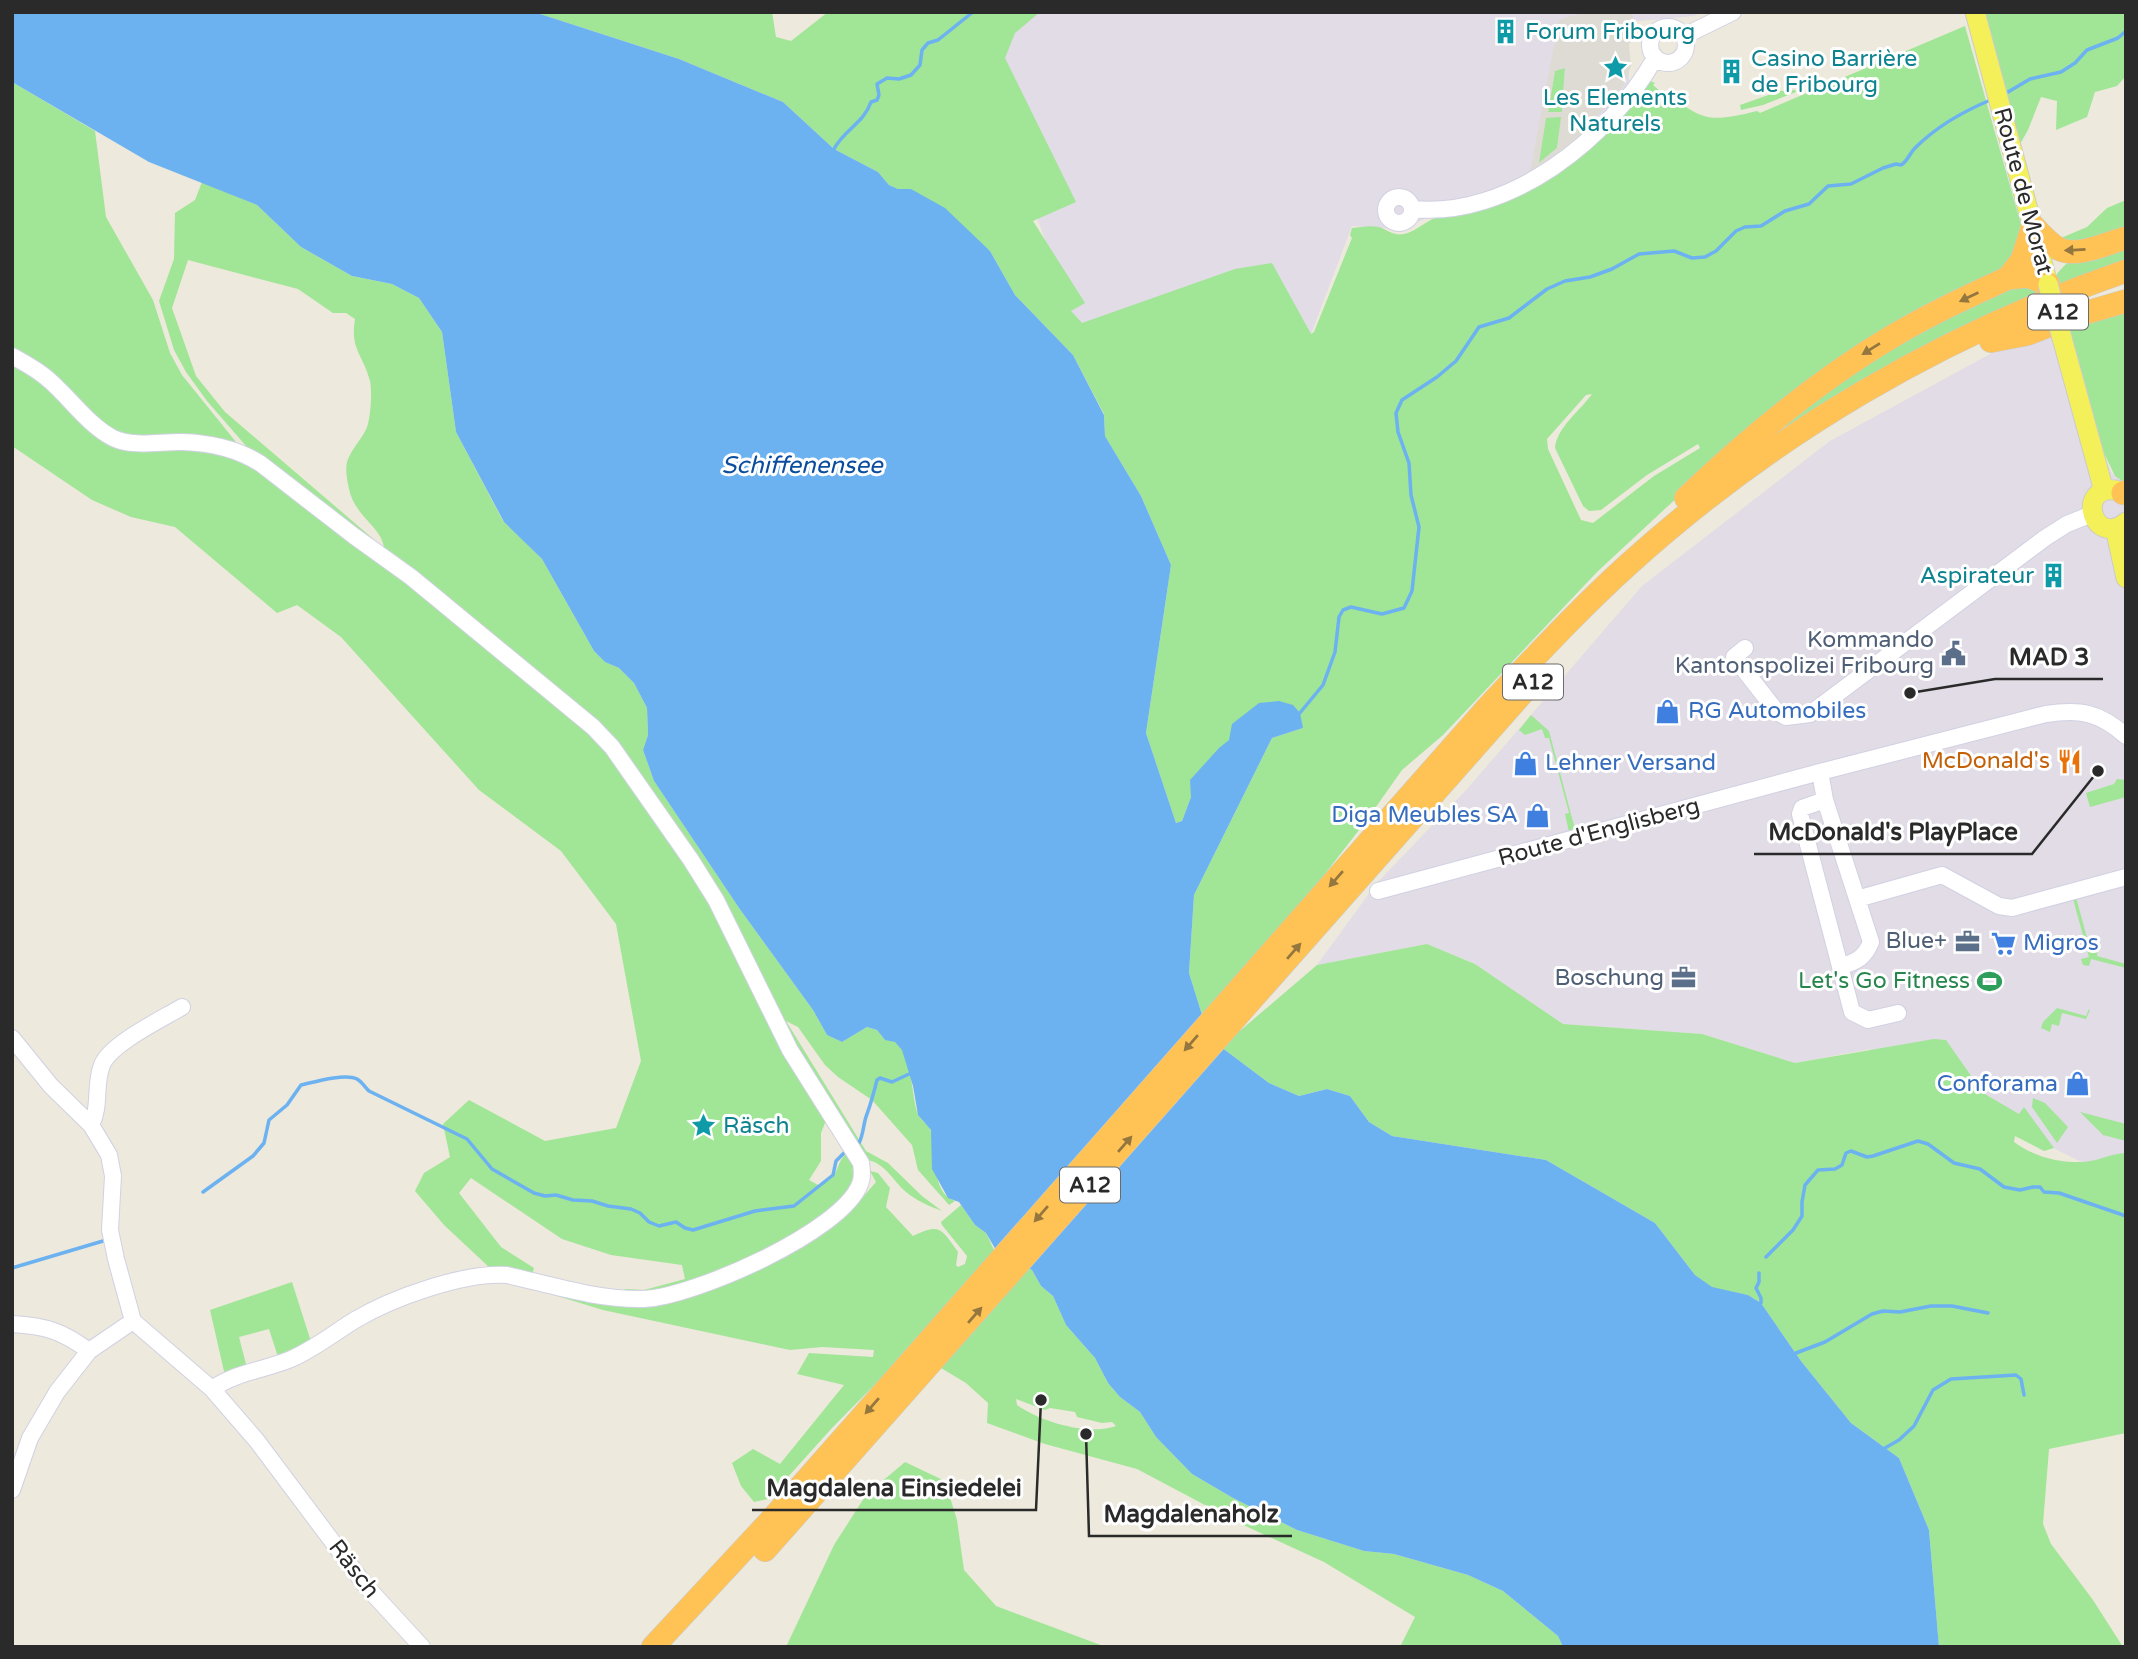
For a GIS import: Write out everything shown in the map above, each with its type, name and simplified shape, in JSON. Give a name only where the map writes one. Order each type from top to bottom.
[{"type":"highway","points":[[2008,278],[2022,260],[2033,226],[2052,244],[2065,251],[2083,250],[2125,239]]},
{"type":"highway","name":"A12","points":[[674,1647],[784,1530],[923,1361],[1243,997],[1488,707],[1629,564],[1761,457],[1898,371],[1976,331],[2126,271]]},
{"type":"highway","points":[[1562,629],[1646,535],[1764,428],[1840,369],[1930,315],[2008,278],[2028,276],[2048,284]]},
{"type":"highway","name":"A12","points":[[1243,997],[1595,618],[1653,563],[1748,486],[1817,438],[1915,380],[1991,341],[2052,314],[2126,287]]},
{"type":"highway","points":[[1991,341],[2027,334],[2071,317],[2126,301]]},
{"type":"highway","name":"A12","points":[[653,1647],[923,1361]]},
{"type":"main road","name":"Route de Morat","points":[[1975,12],[2062,338],[2120,493],[2099,494],[2092,503],[2092,514]]},
{"type":"main road","points":[[2092,514],[2099,524],[2121,525],[2126,578]]},
{"type":"street","points":[[1656,12],[1659,29]]},
{"type":"street","points":[[1684,36],[1733,12]]},
{"type":"street","points":[[1674,28],[1684,36],[1686,46],[1678,59],[1667,63],[1655,58],[1650,45],[1654,33],[1659,29],[1674,28]]},
{"type":"street","points":[[1412,209],[1429,211],[1473,205],[1531,181],[1592,137],[1633,93],[1655,58]]},
{"type":"street","points":[[12,356],[48,379],[99,428],[115,439],[128,442],[206,444],[228,448],[261,464],[411,577],[593,727],[612,747],[716,900],[790,1050],[861,1163],[863,1173],[861,1183],[835,1215],[807,1236],[758,1263],[643,1299],[591,1294],[507,1275],[493,1274],[454,1282],[389,1303],[356,1319],[290,1360],[239,1375],[212,1389]]},
{"type":"street","points":[[1745,648],[1734,657],[1777,712],[1786,717],[1810,714],[2045,538],[2067,524],[2092,514]]},
{"type":"street","name":"Route d'Englisberg","points":[[1378,891],[2046,714],[2069,711],[2088,713],[2103,719],[2126,736]]},
{"type":"street","points":[[1820,772],[1825,800],[1871,942],[1866,955],[1841,966]]},
{"type":"street","points":[[1825,800],[1802,808],[1800,814],[1852,1012],[1868,1020],[1898,1013]]},
{"type":"street","points":[[1857,899],[1941,875],[1999,906],[2012,908],[2126,877]]},
{"type":"street","points":[[91,1125],[96,1115],[102,1063],[125,1040],[182,1007]]},
{"type":"street","points":[[12,1038],[51,1086],[91,1125],[109,1155],[113,1176],[110,1230],[134,1321],[89,1351],[57,1392],[30,1438],[12,1490]]},
{"type":"street","name":"Räsch","points":[[134,1321],[212,1389],[257,1441],[365,1585],[422,1647]]},
{"type":"street","points":[[12,1324],[52,1329],[68,1336],[89,1351]]},
{"type":"shaded area","points":[[1000,12],[1702,12],[1694,16],[1629,22],[1629,88],[1591,135],[1527,181],[1398,229],[1352,226],[1311,334],[1076,328],[983,63]]},
{"type":"shaded area","points":[[1586,12],[1631,12],[1634,21],[1629,45],[1631,66],[1624,84],[1595,118],[1597,121],[1532,175],[1530,172],[1559,20]],"holes":[[[1565,68],[1562,112],[1548,112],[1555,71]],[[1561,117],[1557,148],[1539,163],[1546,118]]]},
{"type":"shaded area","points":[[2040,292],[2111,472],[2126,485],[2126,1153],[2084,1163],[1870,1049],[1795,1063],[1702,1034],[1563,1024],[1475,964],[1427,944],[1317,965],[1376,884],[1468,788],[1642,586],[1830,441],[2016,340]]},
{"type":"green space","points":[[534,12],[772,12],[776,37],[791,41],[828,12],[1040,12],[1015,33],[1005,58],[1076,202],[1033,221],[1085,303],[1071,311],[1082,323],[1235,269],[1272,263],[1311,334],[1352,238],[1352,228],[1376,226],[1404,234],[1441,216],[1494,205],[1535,187],[1593,146],[1624,115],[1650,81],[1655,83],[1653,85],[1661,92],[1664,90],[1688,108],[1706,117],[1727,117],[1757,111],[1760,113],[1965,26],[2040,292],[1710,467],[1597,572],[1443,735],[1402,770],[1297,910],[1203,1018],[1189,973],[1194,895],[1272,738],[1303,728],[1229,740],[1191,797],[1182,821],[1176,823],[1146,733],[1171,565],[1141,496],[1105,436],[1104,414],[1073,355],[1015,295],[990,251],[911,189],[898,189],[889,185],[878,172],[834,149],[783,102],[679,59]],"holes":[[[1592,394],[1564,426],[1555,448],[1583,506],[1589,511],[1601,510],[1647,475],[1698,444],[1700,448],[1654,476],[1593,523],[1581,520],[1548,449],[1547,439],[1586,395]]]},
{"type":"green space","points":[[1982,12],[2126,12],[2126,76],[2117,86],[2095,92],[2087,117],[2056,130],[2057,101],[2041,97],[2020,144]]},
{"type":"green space","points":[[1565,68],[1562,112],[1548,112],[1555,70]]},
{"type":"green space","points":[[12,82],[95,131],[106,217],[153,300],[170,353],[182,375],[240,447],[261,469],[374,557],[608,748],[687,862],[827,1118],[821,1133],[821,1161],[809,1180],[818,1185],[831,1179],[848,1152],[857,1175],[849,1194],[804,1233],[690,1284],[624,1294],[625,1289],[644,1290],[685,1279],[682,1265],[611,1255],[562,1239],[471,1178],[459,1193],[501,1247],[534,1268],[531,1278],[490,1268],[444,1225],[415,1191],[424,1173],[450,1157],[443,1124],[469,1100],[545,1141],[616,1128],[641,1061],[616,924],[561,851],[479,790],[341,637],[297,605],[277,613],[175,527],[131,517],[92,500],[12,446]]},
{"type":"green space","points":[[1780,91],[1796,92],[1763,105],[1741,110],[1740,105]]},
{"type":"green space","points":[[1546,117],[1562,117],[1557,148],[1538,164]]},
{"type":"green space","points":[[202,182],[257,205],[301,247],[352,276],[392,284],[419,298],[442,332],[456,432],[503,521],[542,559],[594,651],[605,662],[619,668],[634,683],[647,708],[648,735],[643,750],[654,781],[739,908],[813,1010],[827,1035],[842,1042],[867,1027],[877,1030],[885,1040],[894,1041],[901,1047],[908,1065],[918,1114],[931,1131],[941,1189],[955,1201],[949,1205],[918,1170],[912,1145],[872,1100],[825,1065],[798,1027],[786,1021],[866,1151],[888,1163],[942,1211],[910,1195],[885,1169],[868,1160],[796,1052],[729,917],[616,745],[384,548],[379,534],[357,507],[349,489],[347,461],[368,425],[371,395],[370,381],[354,338],[355,319],[346,313],[333,313],[298,289],[188,260],[172,308],[196,376],[225,412],[378,543],[376,545],[253,454],[186,372],[174,350],[159,301],[174,259],[175,213],[195,200]]},
{"type":"green space","points":[[2126,200],[2126,233],[2077,248],[2047,244],[2087,227],[2107,208]]},
{"type":"green space","points":[[2126,241],[2126,261],[2057,286],[2054,278],[2069,261],[2094,249]]},
{"type":"green space","points":[[2126,308],[2126,484],[2115,476],[2103,451],[2068,325]]},
{"type":"green space","points":[[1531,715],[1549,731],[1576,833],[1569,832],[1565,814],[1569,813],[1549,738],[1545,738],[1542,729],[1525,735],[1519,730]]},
{"type":"green space","points":[[2117,779],[2126,780],[2126,797],[2090,807],[2086,793],[2114,784]]},
{"type":"green space","points":[[2076,897],[2090,949],[2098,947],[2097,956],[2126,964],[2126,968],[2091,959],[2089,966],[2083,965],[2081,959],[2089,957],[2073,899]]},
{"type":"green space","points":[[1427,944],[1475,964],[1563,1024],[1702,1034],[1795,1063],[1934,1039],[1946,1040],[1983,1093],[2019,1114],[2024,1107],[2054,1148],[2044,1151],[2015,1136],[2014,1142],[2021,1147],[2046,1158],[2073,1162],[2088,1162],[2126,1153],[2126,1433],[2049,1449],[2043,1524],[2051,1544],[2093,1600],[2123,1647],[1939,1647],[1929,1530],[1899,1458],[1851,1423],[1801,1361],[1761,1303],[1748,1295],[1712,1288],[1695,1275],[1655,1223],[1546,1160],[1392,1136],[1369,1122],[1350,1096],[1327,1089],[1299,1096],[1269,1083],[1221,1047],[1317,965]]},
{"type":"green space","points":[[2057,1008],[2086,1016],[2090,1010],[2086,1019],[2062,1013],[2059,1026],[2052,1024],[2050,1032],[2041,1028],[2043,1022]]},
{"type":"green space","points":[[2033,1098],[2045,1103],[2068,1127],[2057,1143],[2032,1107]]},
{"type":"green space","points":[[2080,1112],[2126,1124],[2126,1141],[2103,1135]]},
{"type":"green space","points":[[870,1171],[878,1173],[890,1188],[886,1207],[913,1236],[935,1229],[948,1238],[958,1252],[958,1267],[965,1264],[967,1256],[941,1222],[961,1205],[975,1225],[986,1233],[994,1250],[1032,1270],[1041,1286],[1053,1296],[1066,1325],[1095,1358],[1108,1383],[1120,1397],[1140,1412],[1156,1437],[1192,1474],[1297,1530],[1364,1551],[1394,1554],[1468,1575],[1503,1591],[1558,1636],[1563,1647],[1400,1647],[1415,1617],[1324,1562],[1239,1523],[1137,1469],[1045,1444],[987,1423],[988,1403],[966,1383],[941,1368],[954,1353],[904,1355],[832,1428],[768,1499],[754,1502],[741,1486],[732,1463],[753,1449],[780,1464],[844,1385],[797,1374],[809,1353],[873,1357],[874,1350],[822,1347],[790,1350],[603,1310],[518,1284],[594,1299],[695,1289],[857,1204],[876,1182]],"holes":[[[1016,1399],[1045,1410],[1050,1408],[1075,1412],[1077,1417],[1102,1423],[1112,1422],[1116,1426],[1105,1429],[1065,1426],[1027,1411],[1017,1405]]]},
{"type":"green space","points":[[292,1282],[313,1348],[280,1363],[269,1329],[239,1337],[248,1372],[226,1380],[210,1310]]},
{"type":"green space","points":[[905,1462],[945,1481],[957,1520],[964,1570],[996,1606],[1106,1647],[786,1647],[834,1545],[866,1495]]},
{"type":"water","name":"Schiffenensee","points":[[12,12],[534,12],[679,59],[783,102],[834,149],[878,172],[889,185],[898,189],[911,189],[945,208],[990,251],[1015,295],[1073,355],[1104,415],[1105,436],[1141,496],[1171,565],[1146,733],[1176,823],[1182,821],[1191,797],[1190,780],[1229,740],[1232,724],[1259,703],[1279,701],[1293,705],[1300,713],[1303,728],[1272,738],[1194,895],[1189,973],[1203,1018],[1221,1047],[1269,1083],[1299,1096],[1327,1089],[1350,1096],[1369,1122],[1392,1136],[1546,1160],[1655,1223],[1695,1275],[1712,1287],[1748,1295],[1761,1303],[1801,1361],[1851,1423],[1899,1458],[1929,1530],[1939,1647],[1563,1647],[1558,1636],[1503,1591],[1468,1575],[1394,1554],[1364,1551],[1297,1530],[1192,1474],[1156,1437],[1140,1412],[1120,1397],[1108,1383],[1095,1358],[1066,1325],[1053,1296],[1041,1286],[1032,1270],[1000,1257],[986,1233],[975,1225],[959,1202],[948,1198],[932,1169],[931,1130],[918,1115],[902,1050],[895,1042],[885,1040],[877,1030],[867,1027],[842,1042],[827,1035],[813,1010],[739,908],[654,781],[643,750],[648,735],[647,708],[634,683],[619,668],[605,662],[594,651],[542,559],[504,522],[456,432],[442,332],[419,298],[392,284],[352,276],[301,247],[257,205],[149,162],[12,82]]},
{"type":"waterway","points":[[834,149],[864,116],[871,102],[877,100],[877,84],[887,78],[899,79],[911,75],[920,65],[922,50],[928,43],[938,40],[973,12]]},
{"type":"waterway","points":[[2003,95],[2030,79],[2061,72],[2075,63],[2087,50],[2118,38],[2126,31]]},
{"type":"waterway","points":[[1299,714],[1323,685],[1335,652],[1339,617],[1343,610],[1351,607],[1382,614],[1404,608],[1412,591],[1419,527],[1411,495],[1409,463],[1398,432],[1396,413],[1402,400],[1456,361],[1479,327],[1509,318],[1547,289],[1565,281],[1590,277],[1612,269],[1639,254],[1674,251],[1692,258],[1705,257],[1716,251],[1736,231],[1745,227],[1761,226],[1785,211],[1809,204],[1828,186],[1851,184],[1883,168],[1901,165],[1923,140],[1942,126],[1993,99]]},
{"type":"waterway","points":[[859,1143],[877,1080],[880,1078],[892,1082],[909,1074]]},
{"type":"waterway","points":[[203,1192],[253,1156],[264,1143],[269,1120],[287,1105],[301,1085],[345,1077],[357,1079],[369,1091],[467,1139],[492,1169],[534,1193],[631,1209],[659,1226],[676,1222],[693,1230],[755,1211],[794,1206],[833,1175],[836,1161],[844,1153]]},
{"type":"waterway","points":[[1766,1257],[1793,1230],[1802,1216],[1805,1185],[1818,1170],[1835,1169],[1842,1165],[1846,1153],[1851,1151],[1867,1157],[1918,1141],[1928,1144],[1954,1163],[1980,1169],[2004,1187],[2020,1190],[2040,1187],[2044,1192],[2059,1193],[2126,1216]]},
{"type":"waterway","points":[[12,1268],[103,1241]]},
{"type":"waterway","points":[[1759,1273],[1756,1288],[1761,1303]]},
{"type":"waterway","points":[[1796,1353],[1825,1342],[1872,1314],[1883,1311],[1900,1312],[1931,1306],[1952,1306],[1988,1313]]},
{"type":"waterway","points":[[1885,1448],[1914,1426],[1933,1390],[1951,1379],[2016,1375],[2021,1379],[2024,1395]]},
{"type":"place","name":"Forum Fribourg","points":[[1505,32]]},
{"type":"place","name":"Les Elements Naturels","points":[[1615,68]]},
{"type":"place","name":"Casino Barrière de Fribourg","points":[[1731,72]]},
{"type":"place","name":"Aspirateur","points":[[2054,576]]},
{"type":"place","name":"Kommando Kantonspolizei Fribourg","points":[[1954,653]]},
{"type":"place","name":"MAD 3","points":[[1910,693]]},
{"type":"place","name":"RG Automobiles","points":[[1668,711]]},
{"type":"place","name":"McDonald's","points":[[2070,761]]},
{"type":"place","name":"Lehner Versand","points":[[1525,763]]},
{"type":"place","name":"McDonald's PlayPlace","points":[[2098,771]]},
{"type":"place","name":"Diga Meubles SA","points":[[1538,815]]},
{"type":"place","name":"Blue+","points":[[1967,941]]},
{"type":"place","name":"Migros","points":[[2003,943]]},
{"type":"place","name":"Boschung","points":[[1684,978]]},
{"type":"place","name":"Let's Go Fitness","points":[[1990,981]]},
{"type":"place","name":"Conforama","points":[[2078,1084]]},
{"type":"place","name":"Räsch","points":[[703,1126]]},
{"type":"place","name":"Magdalena Einsiedelei","points":[[1041,1400]]},
{"type":"place","name":"Magdalenaholz","points":[[1086,1434]]}]
